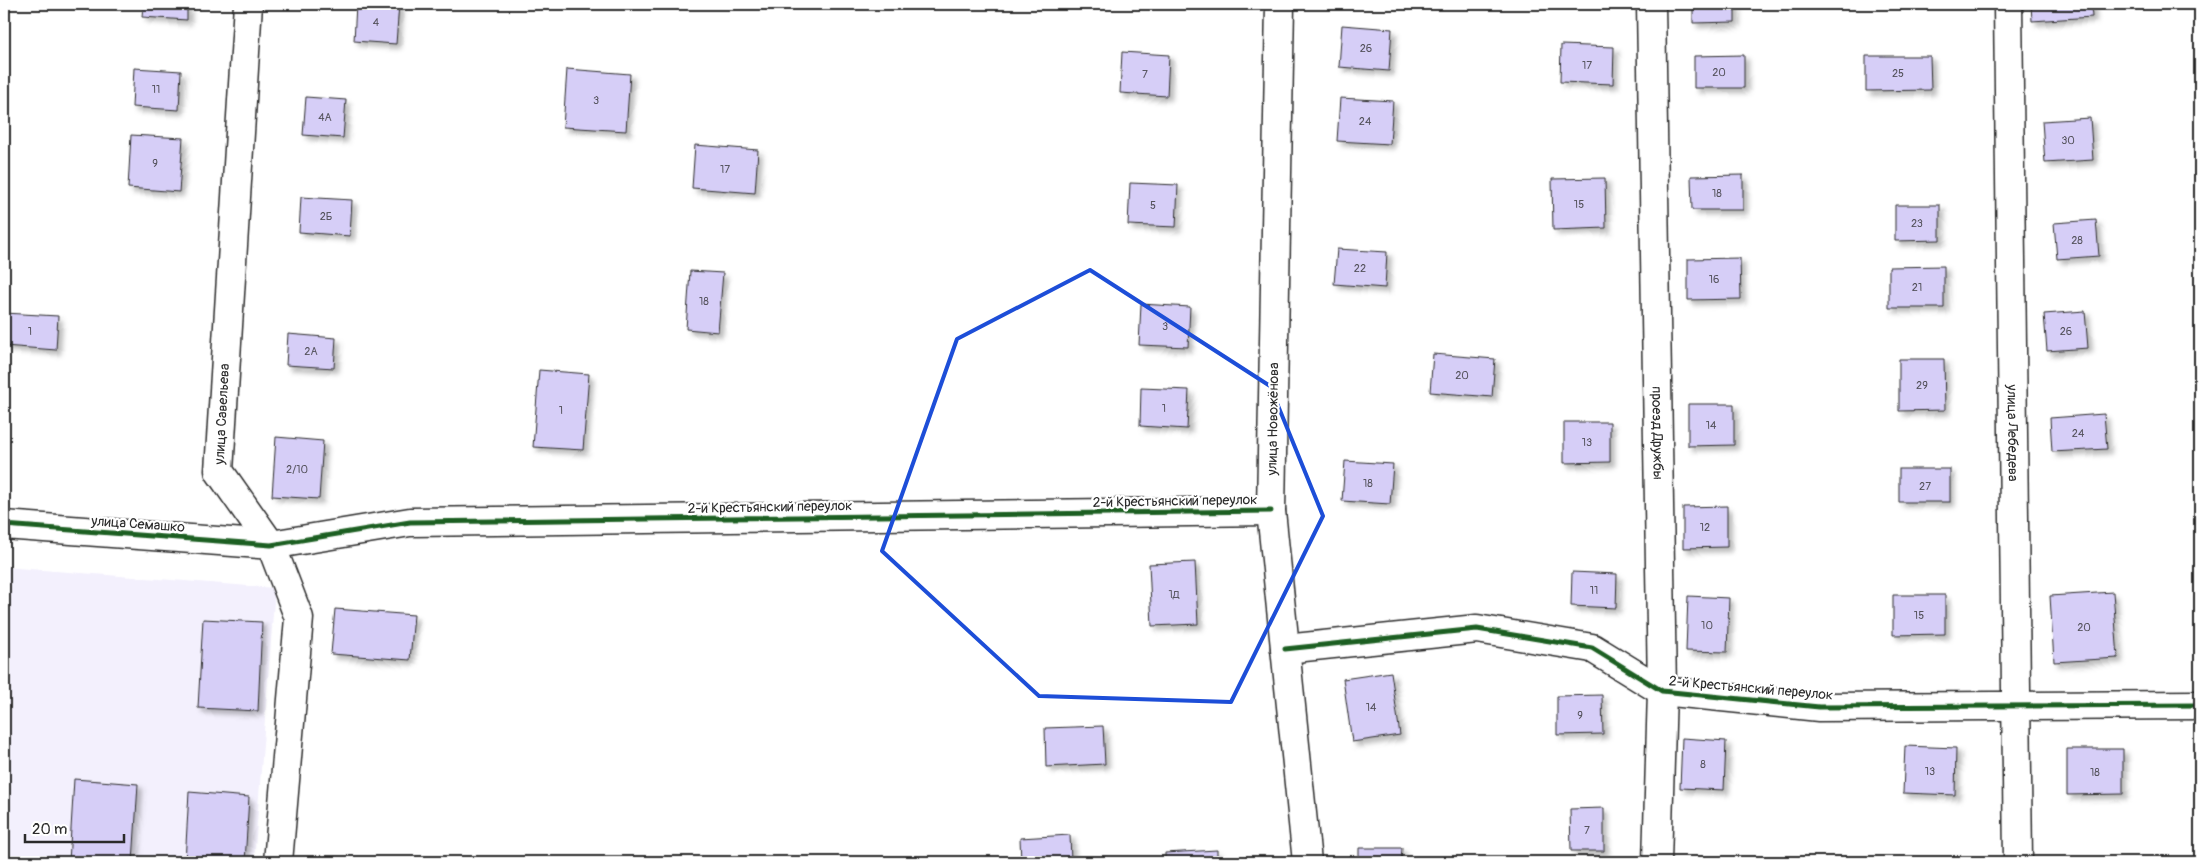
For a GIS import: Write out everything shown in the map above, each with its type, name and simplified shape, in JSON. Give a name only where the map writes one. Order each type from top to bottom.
[{"type":"street","name":"улица Савельева","points":[[248,4],[219,471],[271,545],[300,618],[278,862]]},
{"type":"street","name":"улица Новожёнова","points":[[1280,4],[1271,511],[1307,862]]},
{"type":"street","name":"проезд Дружбы","points":[[1651,4],[1662,691],[1657,862]]},
{"type":"street","name":"улица Лебедева","points":[[2008,4],[2018,862]]},
{"type":"street","name":"2-й Крестьянский переулок","points":[[271,545],[410,522],[1271,511]]},
{"type":"street","name":"улица Семашко","points":[[4,525],[271,545]]},
{"type":"street","name":"2-й Крестьянский переулок","points":[[1285,649],[1477,628],[1592,648],[1662,691],[1819,707],[2200,705]]},
{"type":"highlighted area","points":[[1090,270],[1270,386],[1323,516],[1231,702],[1039,696],[882,551],[957,339]]},
{"type":"shaded area","points":[[4,567],[275,588],[254,862],[4,862]]},
{"type":"building","points":[[143,4],[187,4],[187,20],[142,17]]},
{"type":"building","points":[[356,4],[399,4],[396,44],[354,41]]},
{"type":"building","points":[[1693,4],[1735,4],[1735,22],[1693,23]]},
{"type":"building","points":[[2031,4],[2091,4],[2092,17],[2032,21]]},
{"type":"building","points":[[1342,25],[1392,29],[1389,71],[1339,67]]},
{"type":"building","points":[[1561,45],[1614,47],[1613,84],[1560,82]]},
{"type":"building","points":[[1122,52],[1169,55],[1167,96],[1120,93]]},
{"type":"building","points":[[1744,55],[1744,88],[1694,88],[1694,56]]},
{"type":"building","points":[[1866,56],[1930,56],[1931,90],[1866,91]]},
{"type":"building","points":[[134,68],[181,71],[179,110],[132,107]]},
{"type":"building","points":[[567,69],[630,74],[626,131],[563,127]]},
{"type":"building","points":[[306,97],[346,100],[343,138],[303,135]]},
{"type":"building","points":[[1340,98],[1393,101],[1390,144],[1337,141]]},
{"type":"building","points":[[2090,118],[2093,160],[2045,163],[2042,121]]},
{"type":"building","points":[[131,135],[183,138],[179,192],[128,188]]},
{"type":"building","points":[[695,145],[758,150],[755,193],[692,188]]},
{"type":"building","points":[[1743,175],[1743,210],[1692,210],[1691,176]]},
{"type":"building","points":[[1605,178],[1606,228],[1553,230],[1552,179]]},
{"type":"building","points":[[1130,183],[1178,185],[1176,227],[1128,225]]},
{"type":"building","points":[[301,197],[352,200],[350,236],[299,232]]},
{"type":"building","points":[[1895,205],[1940,205],[1940,240],[1895,241]]},
{"type":"building","points":[[2096,220],[2099,256],[2057,259],[2054,223]]},
{"type":"building","points":[[1337,249],[1387,252],[1385,288],[1334,284]]},
{"type":"building","points":[[1740,258],[1741,299],[1688,300],[1688,259]]},
{"type":"building","points":[[1944,266],[1944,308],[1889,308],[1889,267]]},
{"type":"building","points":[[690,271],[723,273],[718,332],[686,329]]},
{"type":"building","points":[[1141,304],[1190,307],[1188,347],[1139,345]]},
{"type":"building","points":[[2085,311],[2088,348],[2047,351],[2044,314]]},
{"type":"building","points":[[4,313],[58,316],[56,350],[4,346]]},
{"type":"building","points":[[288,334],[336,338],[334,368],[286,365]]},
{"type":"building","points":[[1433,354],[1495,359],[1492,397],[1430,392]]},
{"type":"building","points":[[1899,359],[1944,359],[1945,410],[1899,411]]},
{"type":"building","points":[[539,370],[589,374],[583,450],[533,447]]},
{"type":"building","points":[[1141,388],[1189,390],[1187,429],[1140,426]]},
{"type":"building","points":[[1688,404],[1734,404],[1734,445],[1688,446]]},
{"type":"building","points":[[2104,414],[2107,449],[2052,452],[2050,418]]},
{"type":"building","points":[[1564,422],[1610,422],[1610,462],[1564,463]]},
{"type":"building","points":[[276,437],[323,441],[319,499],[272,496]]},
{"type":"building","points":[[1345,461],[1393,464],[1390,504],[1342,501]]},
{"type":"building","points":[[1899,469],[1950,469],[1950,502],[1899,502]]},
{"type":"building","points":[[1727,506],[1727,547],[1683,548],[1683,507]]},
{"type":"building","points":[[1195,562],[1198,624],[1152,626],[1149,564]]},
{"type":"building","points":[[1572,572],[1617,574],[1616,608],[1571,606]]},
{"type":"building","points":[[2113,592],[2118,658],[2054,662],[2050,596]]},
{"type":"building","points":[[1893,595],[1945,595],[1945,634],[1893,635]]},
{"type":"building","points":[[1688,596],[1729,598],[1727,652],[1686,651]]},
{"type":"building","points":[[335,609],[414,615],[410,660],[331,654]]},
{"type":"building","points":[[203,619],[262,622],[258,711],[198,708]]},
{"type":"building","points":[[1391,672],[1400,735],[1352,742],[1343,679]]},
{"type":"building","points":[[1602,695],[1603,734],[1557,735],[1557,696]]},
{"type":"building","points":[[1103,726],[1105,764],[1046,767],[1045,728]]},
{"type":"building","points":[[1682,738],[1726,741],[1724,790],[1680,788]]},
{"type":"building","points":[[1905,746],[1956,748],[1955,795],[1903,793]]},
{"type":"building","points":[[2067,749],[2123,749],[2123,794],[2067,795]]},
{"type":"building","points":[[74,779],[138,784],[133,862],[69,862]]},
{"type":"building","points":[[189,792],[249,797],[245,862],[185,862]]},
{"type":"building","points":[[1604,808],[1604,851],[1571,851],[1570,809]]},
{"type":"building","points":[[1070,835],[1071,861],[1021,862],[1020,838]]},
{"type":"building","points":[[1359,848],[1402,848],[1401,862],[1359,862]]},
{"type":"building","points":[[1217,850],[1217,862],[1165,862],[1165,853]]},
{"type":"cycle path","points":[[4,525],[271,545],[410,522],[1271,511]]},
{"type":"cycle path","points":[[1285,649],[1477,629],[1592,648],[1662,691],[1819,707],[2200,705]]}]
